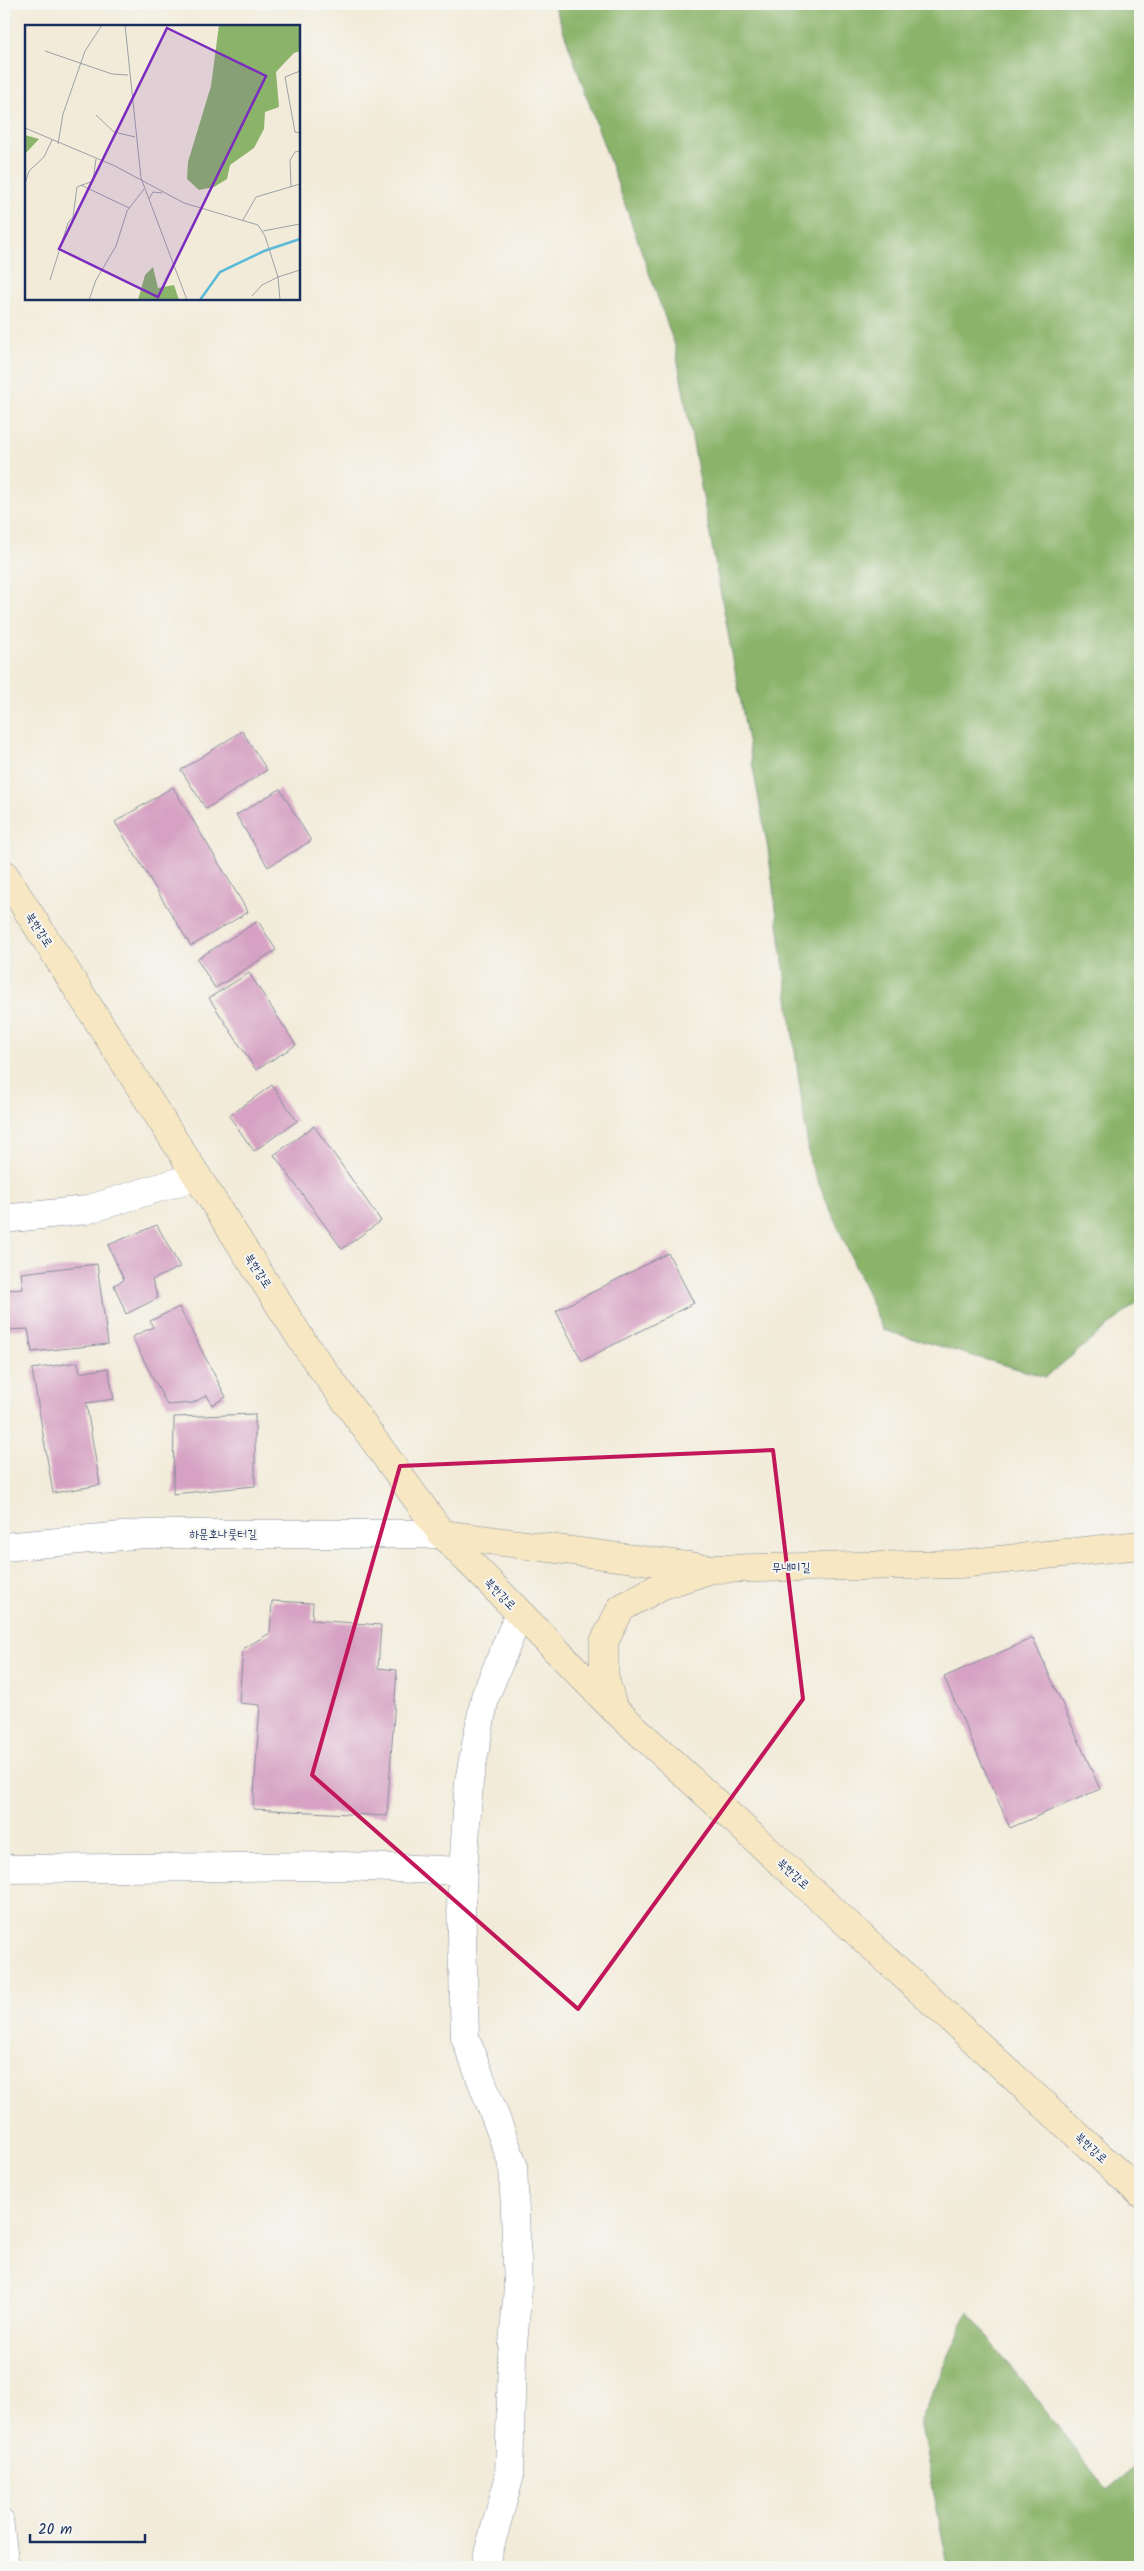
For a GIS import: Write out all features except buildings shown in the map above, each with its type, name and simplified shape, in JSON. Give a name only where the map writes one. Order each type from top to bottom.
[{"type":"main road","name":"북한강로","points":[[4,874],[305,1345],[442,1534],[613,1708],[1140,2193]]},
{"type":"main road","name":"무내미길","points":[[442,1534],[711,1569],[960,1564],[1140,1545]]},
{"type":"main road","points":[[613,1708],[604,1674],[604,1642],[622,1608],[661,1586],[711,1569]]},
{"type":"street","points":[[4,1219],[86,1210],[197,1176]]},
{"type":"street","name":"하문호나룻터길","points":[[4,1547],[144,1534],[442,1534]]},
{"type":"street","points":[[486,2567],[487,2556],[509,2479],[512,2356],[518,2287],[513,2164],[465,2037],[461,1903],[469,1781],[485,1696],[519,1614]]},
{"type":"street","points":[[4,1869],[344,1866],[463,1871]]},
{"type":"lane","points":[[4,2518],[10,2567]]},
{"type":"highlighted area","points":[[773,1450],[803,1699],[578,2009],[312,1775],[400,1466]]},
{"type":"green space","points":[[554,4],[1140,4],[1140,1300],[1046,1377],[883,1330],[810,1163],[768,849],[675,346]]},
{"type":"green space","points":[[968,2312],[1107,2490],[1140,2463],[1140,2567],[948,2567],[920,2421]]}]
